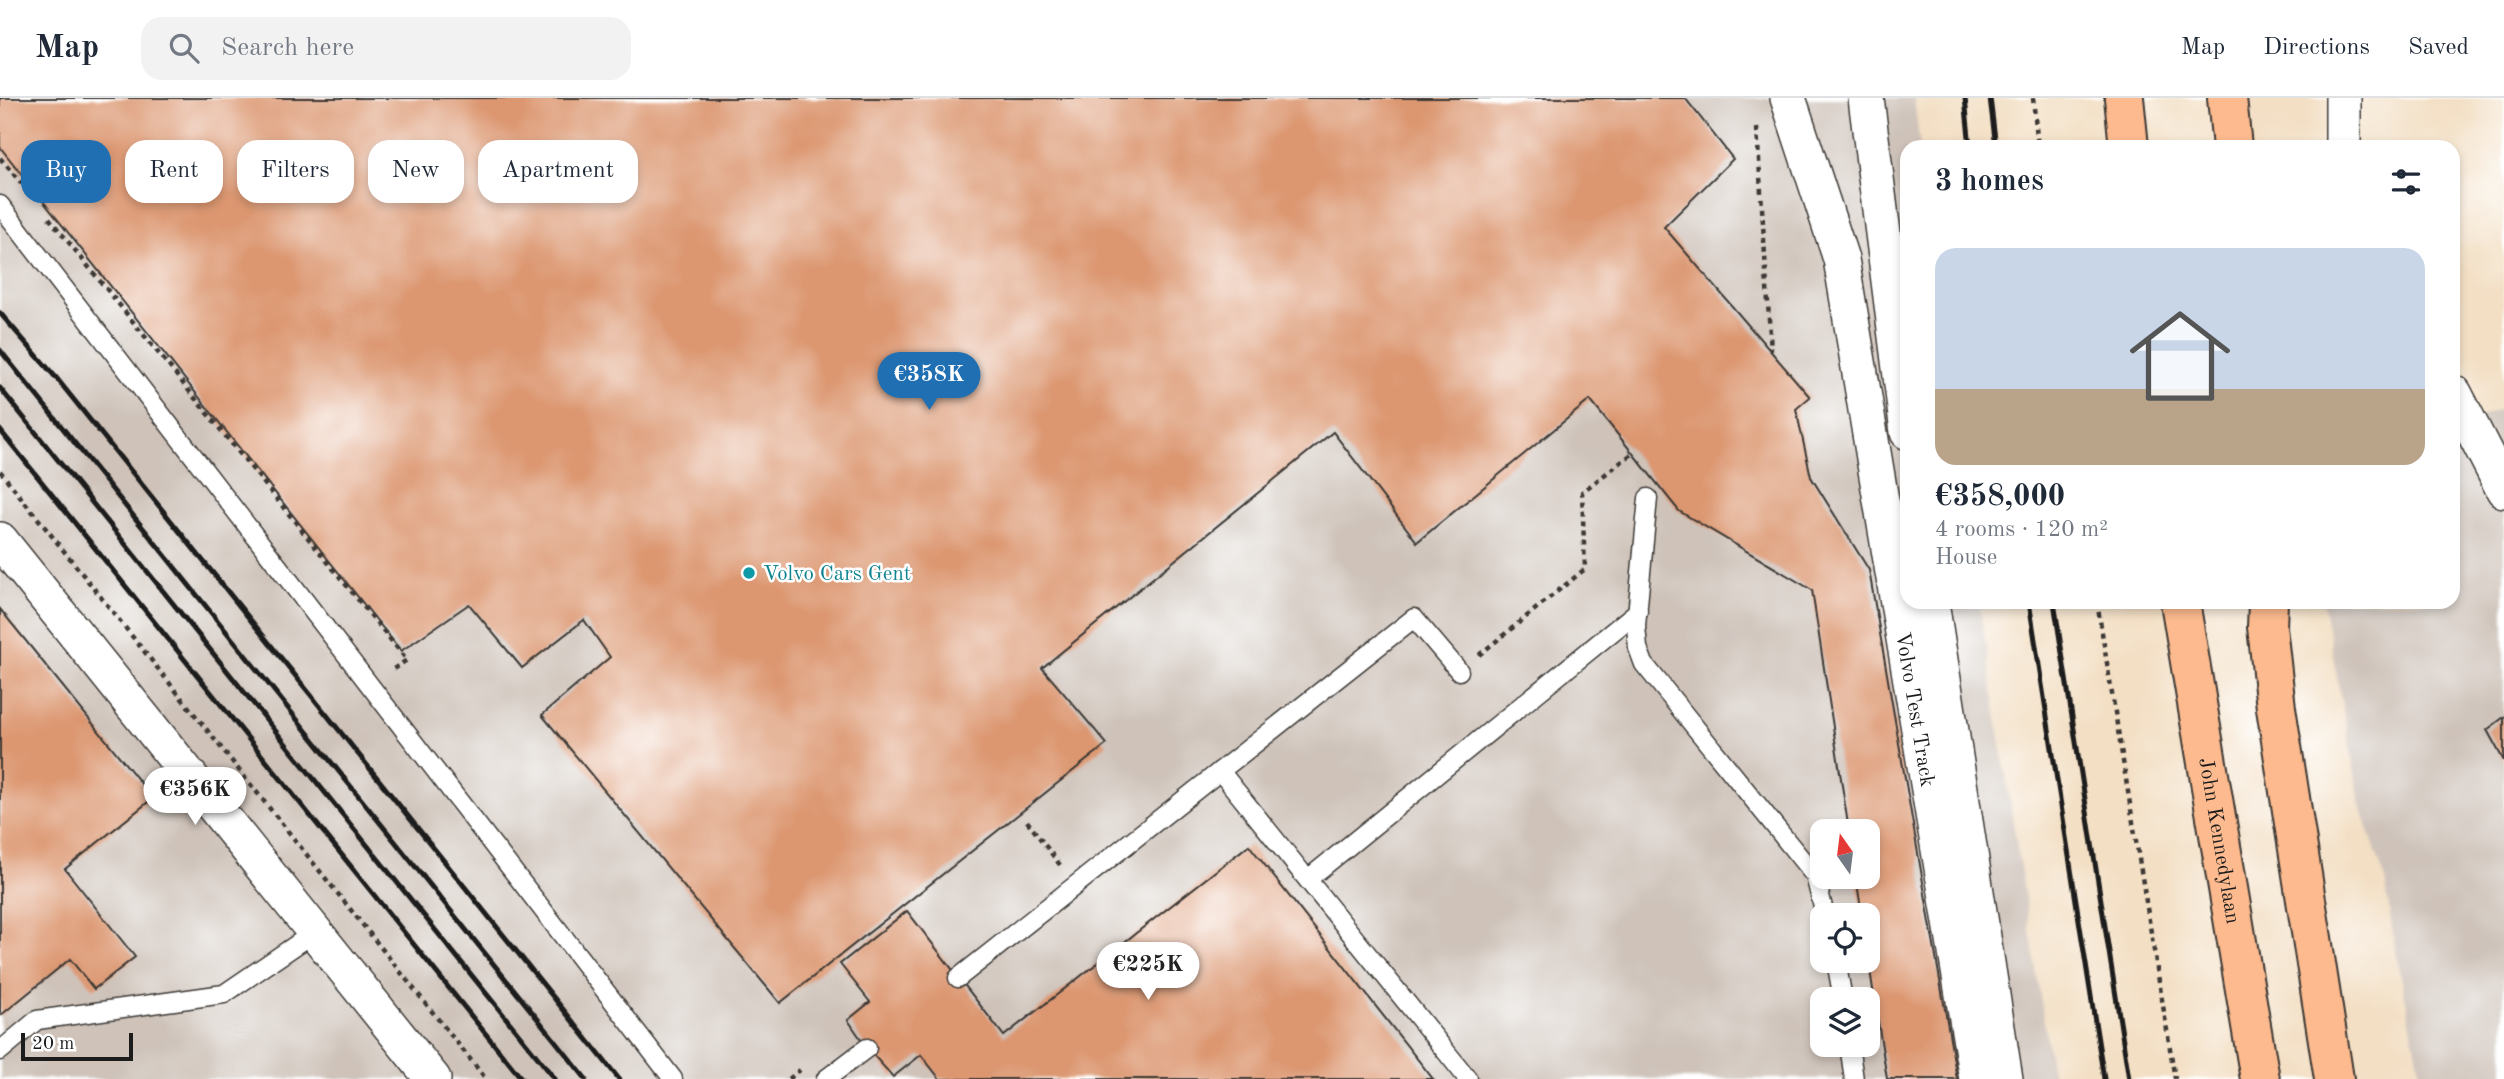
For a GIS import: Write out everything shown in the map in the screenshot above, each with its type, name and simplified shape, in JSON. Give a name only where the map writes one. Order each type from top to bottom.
[{"type":"highway","points":[[2124,98],[2128,140]]},
{"type":"highway","points":[[2227,98],[2231,140]]},
{"type":"highway","name":"John Kennedylaan","points":[[2181,609],[2260,1079]]},
{"type":"highway","points":[[2268,609],[2267,627],[2276,708],[2334,1079]]},
{"type":"street","name":"Volvo Test Track","points":[[1788,98],[1841,258],[1977,1079]]},
{"type":"street","points":[[1866,98],[1900,368]]},
{"type":"street","points":[[2343,98],[2343,140]]},
{"type":"street","points":[[2460,405],[2504,490]]},
{"type":"street","points":[[0,540],[433,1079]]},
{"type":"street","name":"Volvo Test Track","points":[[1932,609],[2005,1079]]},
{"type":"lane","points":[[0,205],[673,1079]]},
{"type":"lane","points":[[1648,498],[1638,611],[1638,648],[1644,664],[1815,876],[1822,903]]},
{"type":"lane","points":[[1308,879],[1638,611]]},
{"type":"lane","points":[[958,978],[1414,618],[1459,671]]},
{"type":"lane","points":[[1220,771],[1468,1079]]},
{"type":"lane","points":[[0,1051],[37,1020],[224,994],[315,932]]},
{"type":"lane","points":[[826,1079],[867,1048]]},
{"type":"lane","points":[[1851,1057],[1854,1079]]},
{"type":"path","points":[[2033,98],[2037,140]]},
{"type":"path","points":[[1757,125],[1771,351]]},
{"type":"path","points":[[1459,671],[1585,569],[1582,492],[1633,453]]},
{"type":"path","points":[[0,471],[486,1079]]},
{"type":"path","points":[[2098,609],[2175,1079]]},
{"type":"shaded area","points":[[0,98],[1914,98],[1919,140],[1900,140],[1900,609],[1980,609],[2053,1079],[0,1079]]},
{"type":"shaded area","points":[[2504,407],[2504,1079],[2422,1079],[2394,942],[2385,879],[2361,807],[2324,609],[2460,609],[2460,425]]},
{"type":"building","name":"Volvo Cars Gent","points":[[0,98],[1685,98],[1733,159],[1664,227],[1810,397],[1796,409],[1811,477],[1869,570],[1957,1079],[1887,1079],[1880,1034],[1880,987],[1873,987],[1870,973],[1880,973],[1880,903],[1860,903],[1858,889],[1880,889],[1880,819],[1847,819],[1812,590],[1679,511],[1590,400],[1417,542],[1333,432],[1042,668],[1107,744],[780,1003],[542,715],[610,657],[584,620],[522,668],[469,604],[401,651],[45,203],[111,203],[111,140],[21,140],[21,173],[0,147]]},
{"type":"building","points":[[0,609],[153,798],[65,869],[135,957],[94,989],[70,959],[0,1016]]},
{"type":"building","points":[[2504,717],[2504,761],[2487,730]]},
{"type":"building","points":[[1249,845],[1433,1079],[940,1079],[921,1055],[893,1077],[867,1048],[848,1020],[870,1002],[840,964],[907,911],[1004,1036]]},
{"type":"railway","points":[[1965,98],[1969,140]]},
{"type":"railway","points":[[1990,98],[1995,140]]},
{"type":"railway","points":[[0,313],[58,380],[619,1079]]},
{"type":"railway","points":[[0,350],[586,1079]]},
{"type":"railway","points":[[0,388],[555,1079]]},
{"type":"railway","points":[[0,430],[522,1079]]},
{"type":"railway","points":[[2030,609],[2104,1079]]},
{"type":"railway","points":[[2055,609],[2129,1079]]},
{"type":"place","name":"Volvo Cars Gent","points":[[749,573]]}]
